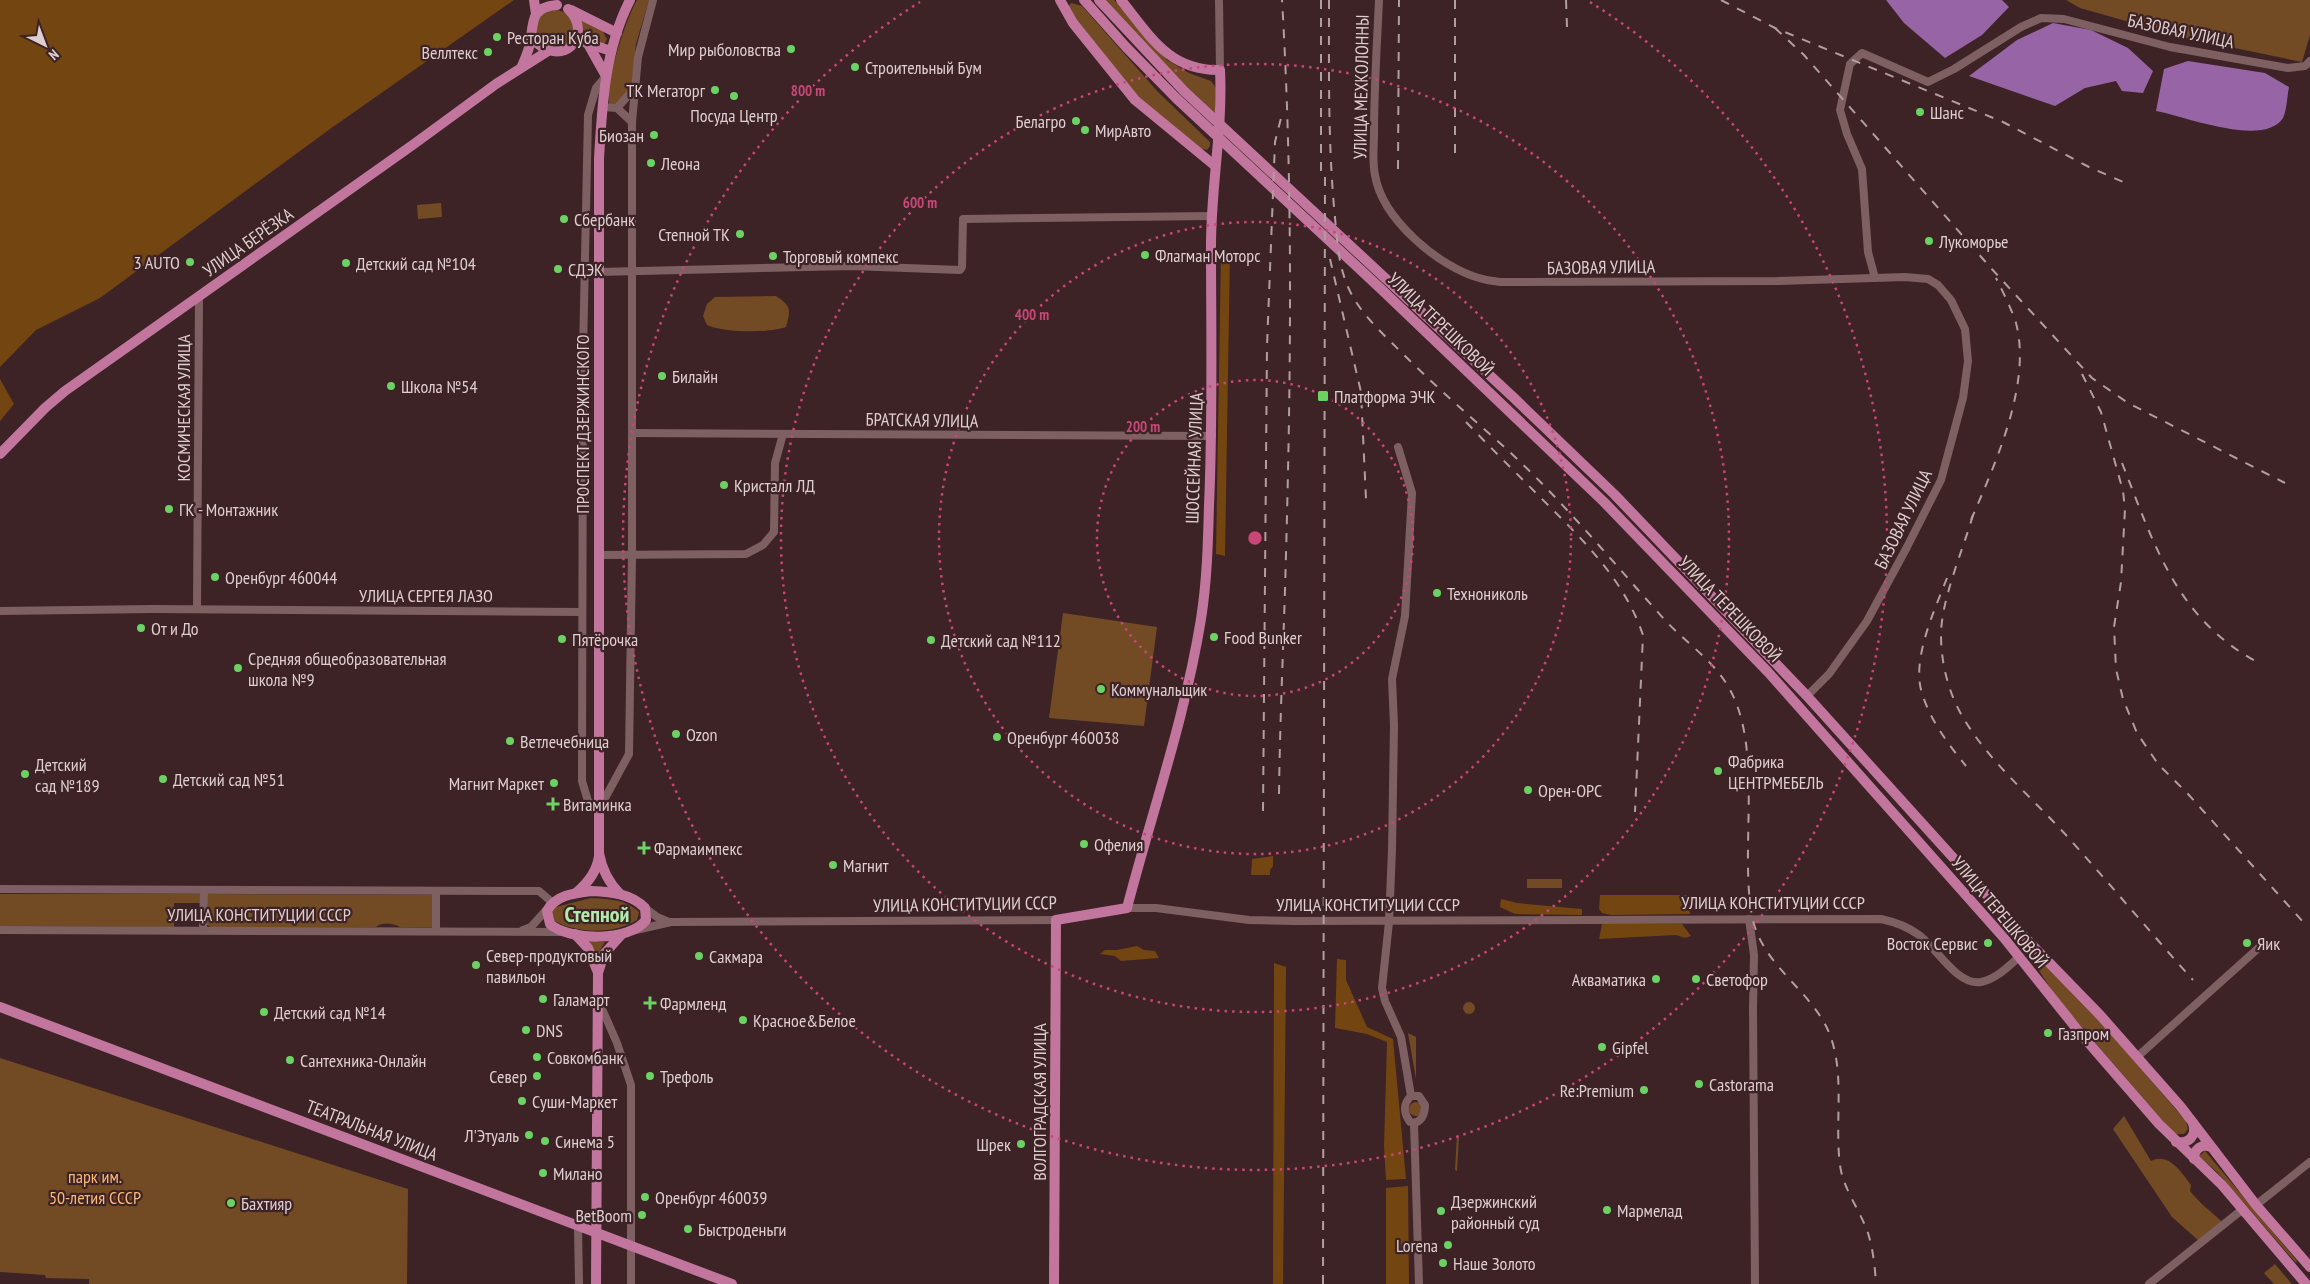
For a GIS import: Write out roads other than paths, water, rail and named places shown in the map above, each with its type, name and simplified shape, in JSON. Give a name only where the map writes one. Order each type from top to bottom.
[{"type":"main road","points":[[534,0],[536,14]]},
{"type":"main road","name":"ПРОСПЕКТ ДЗЕРЖИНСКОГО","points":[[620,894],[603,872],[599,853],[598,158],[602,107],[611,51],[630,0]]},
{"type":"main road","name":"УЛИЦА ТЕРЕШКОВОЙ","points":[[1084,0],[1126,48],[1195,109],[1384,284],[1540,423],[1661,543],[1807,696],[2032,945],[2100,1015],[2193,1123],[2256,1205],[2310,1267]]},
{"type":"main road","name":"УЛИЦА ТЕРЕШКОВОЙ","points":[[1099,0],[1195,109]]},
{"type":"main road","points":[[1121,0],[1162,49],[1176,61],[1205,70],[1220,70]]},
{"type":"main road","points":[[522,66],[531,37],[531,25],[536,14],[553,2],[617,33]]},
{"type":"main road","points":[[1063,2],[1090,46],[1135,100],[1192,150],[1214,165]]},
{"type":"main road","points":[[531,37],[538,46],[548,51],[562,51],[569,48],[576,38],[578,22],[568,9]]},
{"type":"main road","points":[[576,38],[611,51]]},
{"type":"main road","points":[[587,42],[606,76]]},
{"type":"main road","name":"УЛИЦА БЕРЁЗКА","points":[[0,454],[44,408],[65,392],[522,66],[548,51]]},
{"type":"main road","name":"ШОССЕЙНАЯ УЛИЦА","points":[[1127,908],[1173,745],[1196,648],[1206,578],[1212,436],[1212,216],[1214,165],[1220,113],[1220,70]]},
{"type":"main road","name":"УЛИЦА ТЕРЕШКОВОЙ","points":[[1384,284],[1604,502],[1798,705],[2019,957],[2080,1033],[2176,1142],[2222,1185],[2306,1284]]},
{"type":"main road","points":[[1652,552],[1661,543]]},
{"type":"main road","points":[[1798,705],[1807,696]]},
{"type":"main road","name":"ПРОСПЕКТ ДЗЕРЖИНСКОГО","points":[[576,893],[589,880],[596,869],[599,853]]},
{"type":"main road","points":[[591,890],[620,894],[638,902],[645,908],[646,920],[634,930],[622,934],[598,936],[571,933],[550,924],[546,915],[551,905],[576,893],[591,890]]},
{"type":"main road","name":"УЛИЦА КОНСТИТУЦИИ СССР","points":[[1056,920],[1127,908]]},
{"type":"main road","name":"ВОЛГОГРАДСКАЯ УЛИЦА","points":[[1054,1284],[1056,920]]},
{"type":"main road","points":[[571,933],[592,953],[598,974]]},
{"type":"main road","points":[[596,1284],[598,974],[604,954],[622,934]]},
{"type":"main road","name":"УЛИЦА КОНСТИТУЦИИ СССР","points":[[2019,957],[2032,945]]},
{"type":"main road","name":"ТЕАТРАЛЬНАЯ УЛИЦА","points":[[0,1007],[732,1284]]},
{"type":"main road","points":[[2176,1142],[2190,1140],[2194,1133],[2193,1123]]},
{"type":"main road","points":[[2194,1159],[2194,1154],[2200,1148],[2204,1146],[2211,1147]]},
{"type":"main road","points":[[2292,1268],[2300,1266],[2303,1259]]},
{"type":"street","points":[[606,76],[596,88],[588,115],[583,344],[582,781],[588,801],[598,811],[629,754],[632,555],[632,122],[638,57],[653,0]]},
{"type":"street","name":"ШОССЕЙНАЯ УЛИЦА","points":[[1219,0],[1220,70]]},
{"type":"street","name":"УЛИЦА МЕХКОЛОННЫ","points":[[1374,175],[1374,104],[1379,0]]},
{"type":"street","name":"БАЗОВАЯ УЛИЦА","points":[[1875,278],[1868,252],[1862,169],[1847,134],[1840,110],[1850,64],[1862,53],[1884,60],[1908,74],[1928,82],[1954,69],[2021,27],[2041,18],[2064,19],[2170,47],[2288,68],[2307,63]]},
{"type":"street","points":[[617,108],[634,89]]},
{"type":"street","points":[[602,107],[617,108],[632,122]]},
{"type":"street","name":"БАЗОВАЯ УЛИЦА","points":[[1374,175],[1379,189],[1392,212],[1419,244],[1446,264],[1480,279],[1524,282],[1905,277],[1928,280],[1938,285],[1951,300],[1965,329],[1968,361],[1963,398],[1941,480],[1908,546],[1849,649],[1829,674],[1807,696]]},
{"type":"street","points":[[598,272],[851,266],[960,270],[962,267],[963,219],[1212,216]]},
{"type":"street","name":"КОСМИЧЕСКАЯ УЛИЦА","points":[[197,609],[199,297]]},
{"type":"street","name":"БРАТСКАЯ УЛИЦА","points":[[632,432],[1212,436]]},
{"type":"street","points":[[599,556],[746,554],[763,544],[774,532],[775,463],[783,434]]},
{"type":"street","points":[[1398,447],[1412,494],[1405,616],[1392,679],[1394,725],[1392,850],[1389,922],[1382,988],[1385,1001],[1401,1037],[1411,1096]]},
{"type":"street","points":[[583,461],[598,461]]},
{"type":"street","name":"УЛИЦА СЕРГЕЯ ЛАЗО","points":[[0,610],[197,609],[582,612]]},
{"type":"street","points":[[0,889],[539,891],[551,905],[531,926],[519,932]]},
{"type":"street","points":[[203,930],[204,890]]},
{"type":"street","points":[[436,891],[436,931]]},
{"type":"street","name":"УЛИЦА КОНСТИТУЦИИ СССР","points":[[645,908],[671,922]]},
{"type":"street","name":"УЛИЦА КОНСТИТУЦИИ СССР","points":[[1127,908],[1156,908],[1249,920],[1296,921],[1865,918],[1895,922],[1921,936],[1961,976],[1976,982],[1992,978],[2019,957]]},
{"type":"street","points":[[1749,919],[1754,955],[1755,1284]]},
{"type":"street","name":"УЛИЦА КОНСТИТУЦИИ СССР","points":[[634,930],[671,922],[1056,920]]},
{"type":"street","name":"УЛИЦА КОНСТИТУЦИИ СССР","points":[[0,930],[571,933]]},
{"type":"street","points":[[2137,1057],[2263,944]]},
{"type":"street","points":[[597,997],[617,1043],[631,1086],[631,1284]]},
{"type":"street","points":[[1411,1096],[1419,1096],[1425,1105],[1423,1116],[1414,1123],[1407,1118],[1405,1112],[1406,1101],[1411,1096]]},
{"type":"street","points":[[1414,1123],[1418,1284]]},
{"type":"street","points":[[2256,1205],[2310,1162]]},
{"type":"street","points":[[2149,1284],[2243,1209]]},
{"type":"street","points":[[578,1226],[579,1284]]},
{"type":"railway","points":[[1279,794],[1290,346],[1288,138],[1282,0]]},
{"type":"railway","points":[[1321,0],[1321,180]]},
{"type":"railway","points":[[1329,0],[1330,129],[1334,207],[1344,278],[1358,305],[1370,321],[1392,343],[1538,479],[1664,619],[1720,674],[1738,707],[1745,735],[1748,765],[1748,858],[1752,916],[1764,947],[1817,1012],[1826,1026],[1832,1042],[1838,1076],[1840,1165],[1848,1191],[1868,1233],[1874,1258],[1876,1284]]},
{"type":"railway","points":[[1398,169],[1399,0]]},
{"type":"railway","points":[[1455,0],[1455,156]]},
{"type":"railway","points":[[1566,0],[1567,27]]},
{"type":"railway","points":[[1721,0],[1775,28],[2003,122],[2089,167],[2130,185]]},
{"type":"railway","points":[[1775,28],[1804,55],[1990,267],[2092,378],[2128,403],[2285,483]]},
{"type":"railway","points":[[1263,811],[1267,346],[1275,142],[1282,114]]},
{"type":"railway","points":[[1323,1284],[1325,172]]},
{"type":"railway","points":[[1330,259],[1361,392],[1366,499]]},
{"type":"railway","points":[[1971,520],[2000,449],[2015,397],[2019,372],[2020,347],[2016,323],[1996,278]]},
{"type":"railway","points":[[2082,374],[2101,412],[2123,491],[2125,509],[2121,582],[2114,627],[2116,669],[2123,699],[2137,733],[2158,764],[2188,794],[2305,924]]},
{"type":"railway","points":[[1466,422],[1572,529],[1613,578],[1635,615],[1643,635],[1635,812]]},
{"type":"railway","points":[[2122,463],[2157,550],[2187,601],[2206,624],[2229,644],[2257,662]]},
{"type":"railway","points":[[1973,515],[1948,591],[1942,621],[1941,646],[1944,668],[1954,700],[1964,719],[1985,749],[2066,835],[2193,980]]},
{"type":"railway","points":[[1947,578],[1926,635],[1922,650],[1919,680],[1925,703],[1935,722],[1966,766]]},
{"type":"place","name":"Ресторан Куба","points":[[497,37]]},
{"type":"place","name":"Мир рыболовства","points":[[791,49]]},
{"type":"place","name":"Веллтекс","points":[[488,52]]},
{"type":"place","name":"Строительный Бум","points":[[855,67]]},
{"type":"place","name":"ТК Мегаторг","points":[[715,90]]},
{"type":"place","name":"Посуда Центр","points":[[734,96]]},
{"type":"place","name":"Шанс","points":[[1920,112]]},
{"type":"place","name":"Белагро","points":[[1076,121]]},
{"type":"place","name":"МирАвто","points":[[1085,130]]},
{"type":"place","name":"Биозан","points":[[654,135]]},
{"type":"place","name":"Леона","points":[[651,163]]},
{"type":"place","name":"Сбербанк","points":[[564,219]]},
{"type":"place","name":"Степной ТК","points":[[740,234]]},
{"type":"place","name":"Лукоморье","points":[[1929,241]]},
{"type":"place","name":"Флагман Моторс","points":[[1145,255]]},
{"type":"place","name":"Торговый компекс","points":[[773,256]]},
{"type":"place","name":"3 AUTO","points":[[190,262]]},
{"type":"place","name":"Детский сад №104","points":[[346,263]]},
{"type":"place","name":"СДЭК","points":[[558,269]]},
{"type":"place","name":"Билайн","points":[[662,376]]},
{"type":"place","name":"Школа №54","points":[[391,386]]},
{"type":"place","name":"Платформа ЭЧК","points":[[1323,396]]},
{"type":"place","name":"Кристалл ЛД","points":[[724,485]]},
{"type":"place","name":"ГК - Монтажник","points":[[169,509]]},
{"type":"place","name":"Оренбург 460044","points":[[215,577]]},
{"type":"place","name":"Технониколь","points":[[1437,593]]},
{"type":"place","name":"От и До","points":[[141,628]]},
{"type":"place","name":"Food Bunker","points":[[1214,637]]},
{"type":"place","name":"Пятёрочка","points":[[562,639]]},
{"type":"place","name":"Детский сад №112","points":[[931,640]]},
{"type":"place","name":"Средняя общеобразовательная школа №9","points":[[238,668]]},
{"type":"place","name":"Коммунальщик","points":[[1101,689]]},
{"type":"place","name":"Ozon","points":[[676,734]]},
{"type":"place","name":"Оренбург 460038","points":[[997,737]]},
{"type":"place","name":"Ветлечебница","points":[[510,741]]},
{"type":"place","name":"Фабрика ЦЕНТРМЕБЕЛЬ","points":[[1718,771]]},
{"type":"place","name":"Детский сад №189","points":[[25,774]]},
{"type":"place","name":"Детский сад №51","points":[[163,779]]},
{"type":"place","name":"Магнит Маркет","points":[[554,783]]},
{"type":"place","name":"Орен-ОРС","points":[[1528,790]]},
{"type":"place","name":"Витаминка","points":[[553,804]]},
{"type":"place","name":"Офелия","points":[[1084,844]]},
{"type":"place","name":"Фармаимпекс","points":[[644,848]]},
{"type":"place","name":"Магнит","points":[[833,865]]},
{"type":"place","name":"Восток Сервис","points":[[1988,943]]},
{"type":"place","name":"Яик","points":[[2247,943]]},
{"type":"place","name":"Сакмара","points":[[699,956]]},
{"type":"place","name":"Север-продуктовый павильон","points":[[476,965]]},
{"type":"place","name":"Акваматика","points":[[1656,979]]},
{"type":"place","name":"Светофор","points":[[1696,979]]},
{"type":"place","name":"Галамарт","points":[[543,999]]},
{"type":"place","name":"Фармленд","points":[[650,1003]]},
{"type":"place","name":"Детский сад №14","points":[[264,1012]]},
{"type":"place","name":"Красное&Белое","points":[[743,1020]]},
{"type":"place","name":"DNS","points":[[526,1030]]},
{"type":"place","name":"Газпром","points":[[2048,1033]]},
{"type":"place","name":"Gipfel","points":[[1602,1047]]},
{"type":"place","name":"Совкомбанк","points":[[537,1057]]},
{"type":"place","name":"Сантехника-Онлайн","points":[[290,1060]]},
{"type":"place","name":"Север","points":[[537,1076]]},
{"type":"place","name":"Трефоль","points":[[650,1076]]},
{"type":"place","name":"Castorama","points":[[1699,1084]]},
{"type":"place","name":"Re:Premium","points":[[1644,1090]]},
{"type":"place","name":"Суши-Маркет","points":[[522,1101]]},
{"type":"place","name":"Л'Этуаль","points":[[529,1135]]},
{"type":"place","name":"Синема 5","points":[[545,1141]]},
{"type":"place","name":"Шрек","points":[[1021,1144]]},
{"type":"place","name":"Милано","points":[[543,1173]]},
{"type":"place","name":"Оренбург 460039","points":[[645,1197]]},
{"type":"place","name":"Бахтияр","points":[[231,1203]]},
{"type":"place","name":"Мармелад","points":[[1607,1210]]},
{"type":"place","name":"Дзержинский районный суд","points":[[1441,1211]]},
{"type":"place","name":"BetBoom","points":[[642,1215]]},
{"type":"place","name":"Быстроденьги","points":[[688,1229]]},
{"type":"place","name":"Lorena","points":[[1448,1245]]},
{"type":"place","name":"Наше Золото","points":[[1443,1263]]},
{"type":"district","name":"Степной","points":[[597,914]]},
{"type":"park label","name":"парк им. 50-летия СССР","points":[[95,1186]]}]
